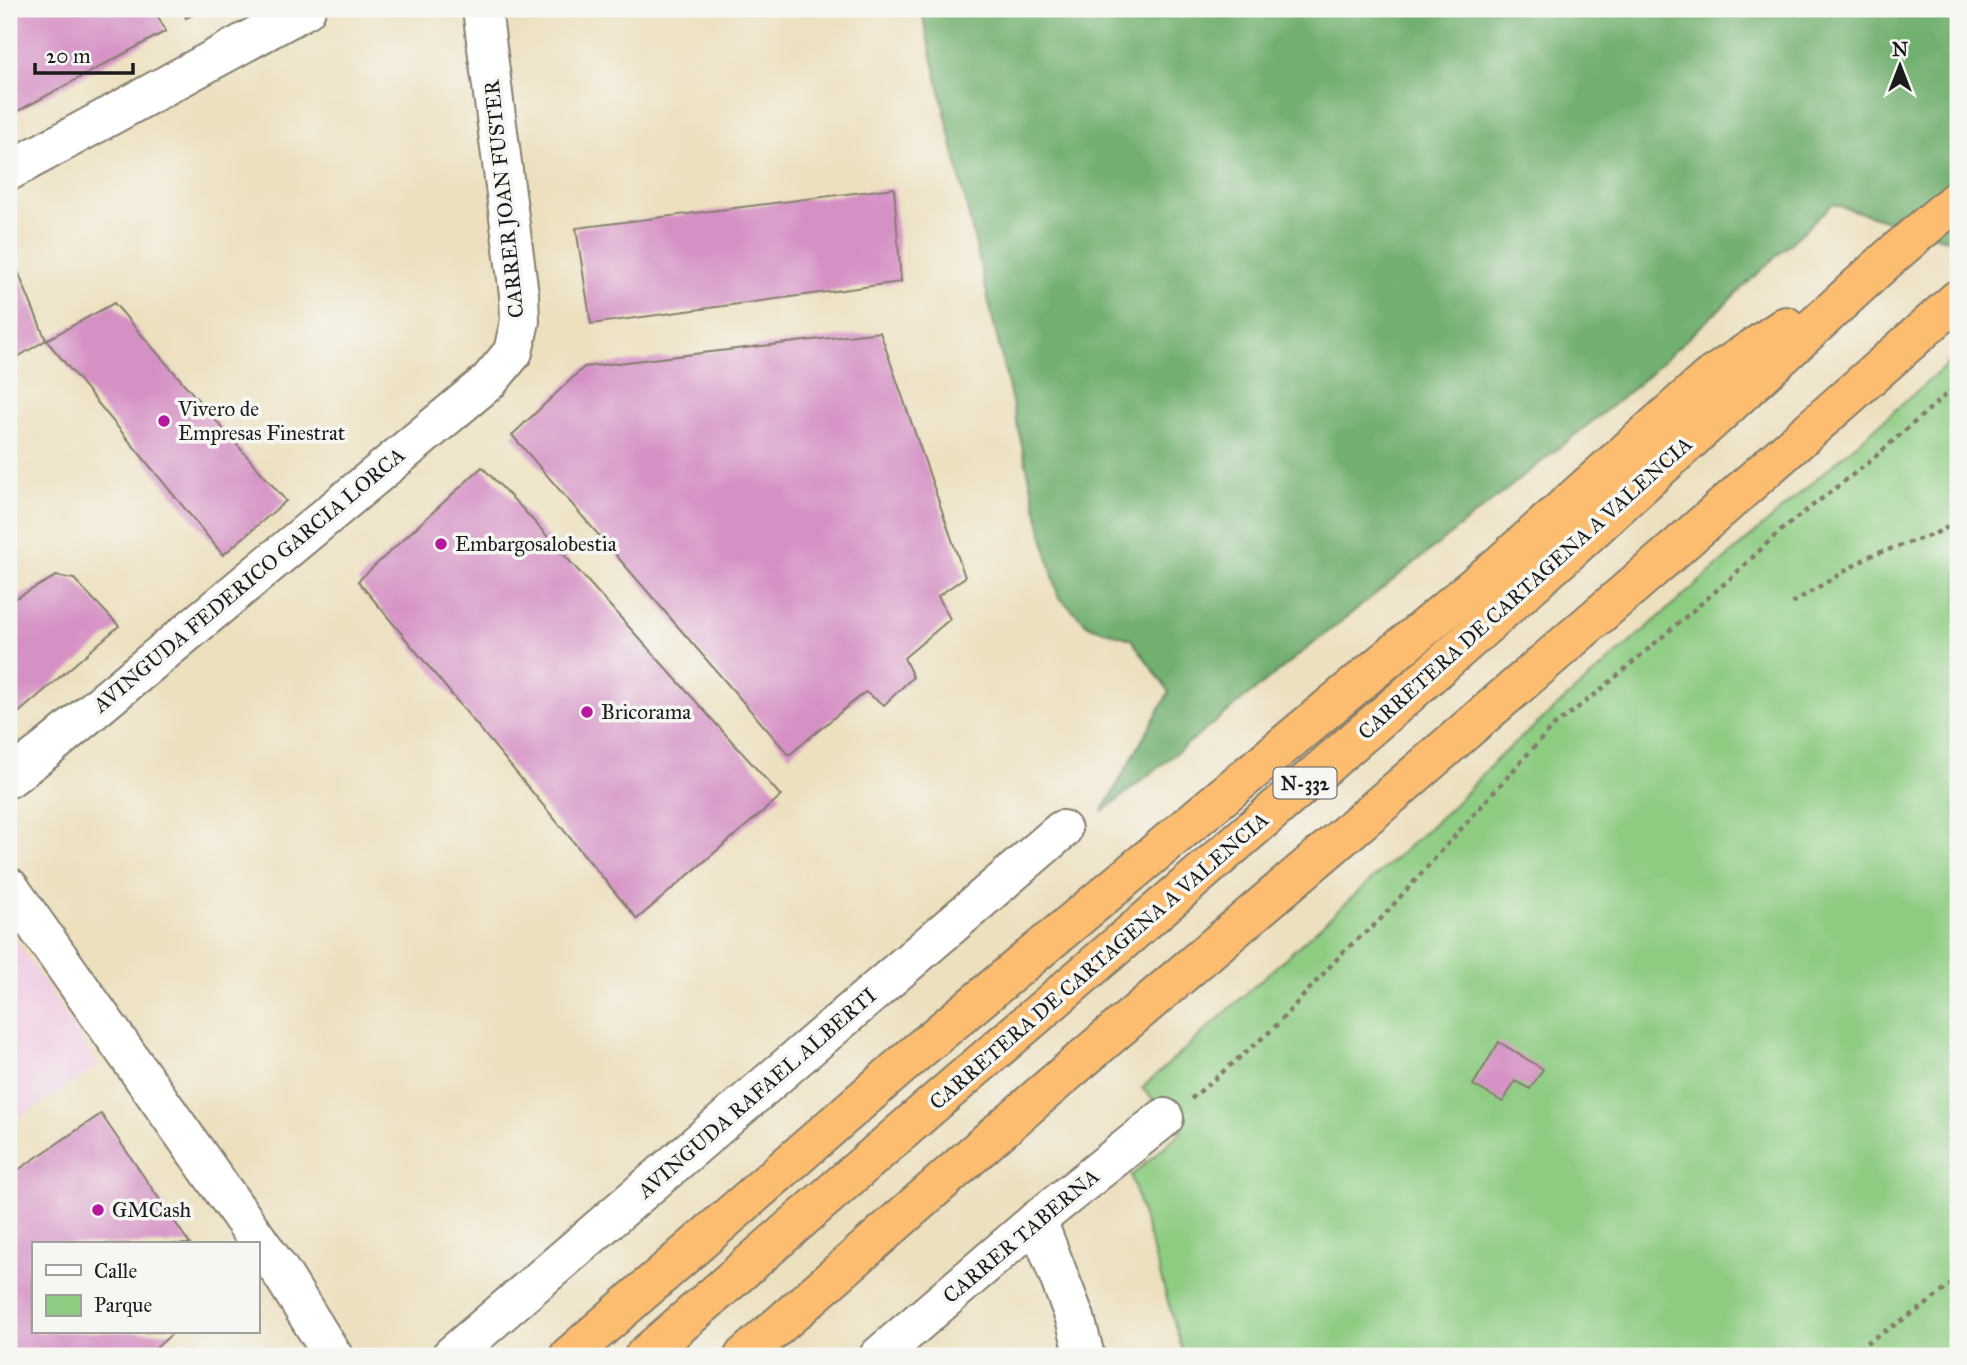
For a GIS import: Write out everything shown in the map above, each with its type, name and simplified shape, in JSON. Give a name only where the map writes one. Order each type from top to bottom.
[{"type":"highway","name":"CARRETERA DE CARTAGENA A VALENCIA","points":[[644,1356],[1404,698],[1565,555],[1890,257],[1958,199]]},
{"type":"highway","points":[[569,1356],[918,1051],[1503,562],[1709,378],[1890,257]]},
{"type":"highway","points":[[744,1356],[1036,1099],[1662,560],[1958,299]]},
{"type":"street","points":[[9,171],[306,9]]},
{"type":"street","name":"CARRER JOAN FUSTER","points":[[482,9],[519,294],[520,321],[513,352],[489,381]]},
{"type":"street","name":"AVINGUDA FEDERICO GARCIA LORCA","points":[[9,778],[489,381]]},
{"type":"street","name":"AVINGUDA RAFAEL ALBERTI","points":[[451,1356],[1062,830]]},
{"type":"street","points":[[9,887],[282,1274],[332,1356]]},
{"type":"street","name":"CARRER TABERNA","points":[[879,1356],[1037,1220],[1164,1118]]},
{"type":"street","points":[[1037,1220],[1075,1318],[1085,1356]]},
{"type":"path","points":[[1164,1118],[1198,1094],[1273,1029],[1345,950],[1378,922],[1551,728],[1597,693],[1732,577],[1781,530],[1868,463],[1958,384]]},
{"type":"path","points":[[1792,603],[1870,556],[1934,534],[1958,522]]},
{"type":"path","points":[[1851,1356],[1866,1343],[1923,1307],[1958,1279]]},
{"type":"shaded area","points":[[9,928],[98,1066],[9,1125]]},
{"type":"green space","points":[[921,9],[1958,9],[1958,243],[1833,204],[1634,388],[1102,812],[1169,692],[1131,639],[1089,626],[1058,596]]},
{"type":"green space","points":[[1958,355],[1958,1356],[1184,1356],[1131,1176],[1182,1131],[1142,1088],[1454,805],[1497,759]]},
{"type":"building","points":[[9,9],[154,9],[166,31],[9,116]]},
{"type":"building","points":[[182,9],[203,9],[186,18]]},
{"type":"building","points":[[894,188],[901,282],[591,324],[576,228]]},
{"type":"building","points":[[9,250],[46,340],[9,362]]},
{"type":"building","name":"Vivero de Empresas Finestrat","points":[[114,303],[286,501],[223,555],[46,340]]},
{"type":"building","points":[[880,332],[965,577],[938,596],[950,619],[904,658],[913,677],[884,705],[865,692],[789,755],[512,435],[584,367]]},
{"type":"building","name":"Bricorama","points":[[482,467],[781,796],[637,919],[358,581]]},
{"type":"building","points":[[56,576],[74,579],[119,626],[9,721],[9,602]]},
{"type":"building","points":[[1499,1042],[1543,1069],[1530,1089],[1515,1081],[1503,1102],[1473,1085]]},
{"type":"building","name":"GMCash","points":[[101,1114],[189,1242],[32,1242],[32,1334],[172,1334],[147,1356],[9,1356],[9,1176]]},
{"type":"place","name":"Vivero de Empresas Finestrat","points":[[164,421]]},
{"type":"place","name":"Embargosalobestia","points":[[441,544]]},
{"type":"place","name":"Bricorama","points":[[587,712]]},
{"type":"place","name":"GMCash","points":[[98,1210]]}]
